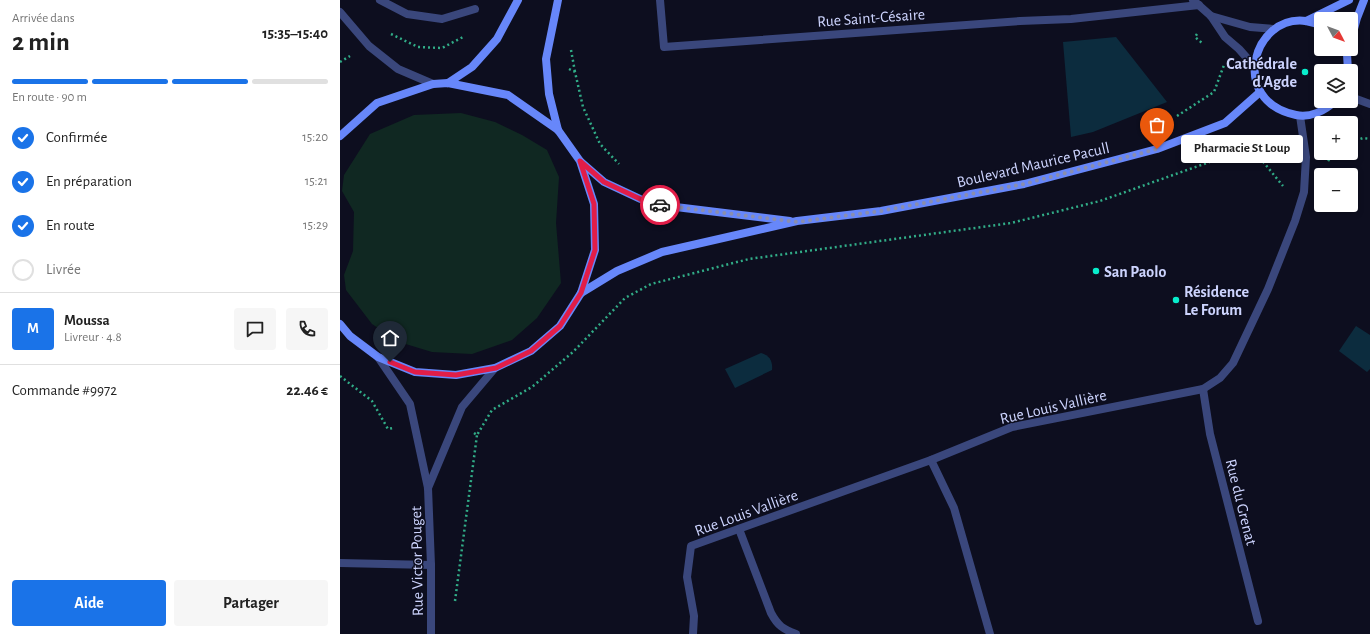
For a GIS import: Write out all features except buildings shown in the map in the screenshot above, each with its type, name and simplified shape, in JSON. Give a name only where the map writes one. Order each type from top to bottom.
[{"type":"street","points":[[380,0],[407,14],[442,19],[475,9]]},
{"type":"street","points":[[448,83],[472,67],[497,38],[518,0]]},
{"type":"street","points":[[558,0],[546,59],[549,94],[558,130]]},
{"type":"street","name":"Rue Saint-Césaire","points":[[660,0],[664,46],[1071,18],[1196,3]]},
{"type":"street","points":[[1306,21],[1349,0]]},
{"type":"street","points":[[1358,15],[1364,0]]},
{"type":"street","points":[[1196,3],[1211,16],[1225,38],[1239,49],[1254,66]]},
{"type":"street","points":[[340,12],[369,46],[398,69],[433,84]]},
{"type":"street","points":[[1211,16],[1250,27],[1274,29]]},
{"type":"street","points":[[1314,23],[1306,21],[1289,22],[1274,29],[1260,46],[1254,66],[1255,80],[1260,92],[1270,104],[1284,113],[1300,116],[1316,114],[1325,108]]},
{"type":"street","points":[[340,136],[377,103],[433,84],[448,83],[508,95],[558,130],[580,161],[594,204],[595,250],[581,293],[560,326],[531,351],[496,368],[456,375],[415,372],[378,357],[350,336],[340,324]]},
{"type":"street","name":"Boulevard Maurice Pacull","points":[[581,293],[616,271],[662,252],[797,222],[881,211],[1024,184],[1157,149],[1225,123],[1260,92]]},
{"type":"street","points":[[1358,100],[1370,104]]},
{"type":"street","name":"Rue Louis Vallière","points":[[693,634],[694,616],[687,577],[691,546],[932,460],[1012,427],[1202,389],[1220,378],[1233,363],[1268,289],[1295,221],[1304,192],[1306,158],[1300,116]]},
{"type":"street","name":"Boulevard Maurice Pacull","points":[[580,161],[604,182],[651,204],[797,222]]},
{"type":"street","name":"Rue Victor Pouget","points":[[378,357],[410,404],[428,488],[431,565],[431,634]]},
{"type":"street","name":"Rue Victor Pouget","points":[[428,488],[462,407],[496,368]]},
{"type":"street","name":"Rue du Grenat","points":[[1202,389],[1210,434],[1258,621]]},
{"type":"street","points":[[932,460],[954,508],[990,634]]},
{"type":"street","points":[[739,529],[771,614],[777,624],[796,634]]},
{"type":"street","points":[[340,563],[431,565]]},
{"type":"path","points":[[1206,48],[1195,37],[1211,16]]},
{"type":"path","points":[[340,62],[392,34],[418,47],[442,48],[478,31],[497,38]]},
{"type":"path","points":[[546,59],[575,72],[583,107],[600,144],[620,165]]},
{"type":"path","points":[[1173,119],[1214,92],[1224,64]]},
{"type":"path","points":[[1225,123],[1243,148],[1256,153],[1282,186],[1304,192]]},
{"type":"path","points":[[1358,140],[1363,138],[1370,139]]},
{"type":"path","points":[[454,601],[477,434],[492,410],[532,387],[573,352],[625,298],[651,284],[749,259],[1011,223],[1100,201],[1218,159],[1243,148]]},
{"type":"path","points":[[340,376],[372,401],[388,429],[414,423]]},
{"type":"path","points":[[454,425],[477,434]]},
{"type":"green space","points":[[461,113],[495,122],[522,135],[547,150],[559,177],[556,223],[561,283],[537,318],[512,340],[472,354],[432,352],[399,342],[372,324],[346,290],[344,275],[353,251],[354,212],[342,191],[344,175],[370,134],[414,115]]},
{"type":"water","points":[[1116,37],[1167,102],[1093,132],[1071,137],[1063,42]]},
{"type":"water","points":[[1356,326],[1370,335],[1370,369],[1367,372],[1339,351]]},
{"type":"water","points":[[761,353],[770,359],[772,370],[735,388],[725,369]]},
{"type":"way so far","points":[[660,205],[797,222],[881,211],[1024,184],[1157,149]]},
{"type":"place","name":"Cathédrale d'Agde","points":[[1305,72]]},
{"type":"place","name":"Pharmacie St Loup","points":[[1157,149]]},
{"type":"place","name":"San Paolo","points":[[1096,271]]},
{"type":"place","name":"Résidence Le Forum","points":[[1176,300]]},
{"type":"route","points":[[390,362],[415,372],[456,375],[496,368],[531,351],[560,326],[581,293],[595,250],[594,204],[580,161],[604,182],[651,204],[660,205]]}]
